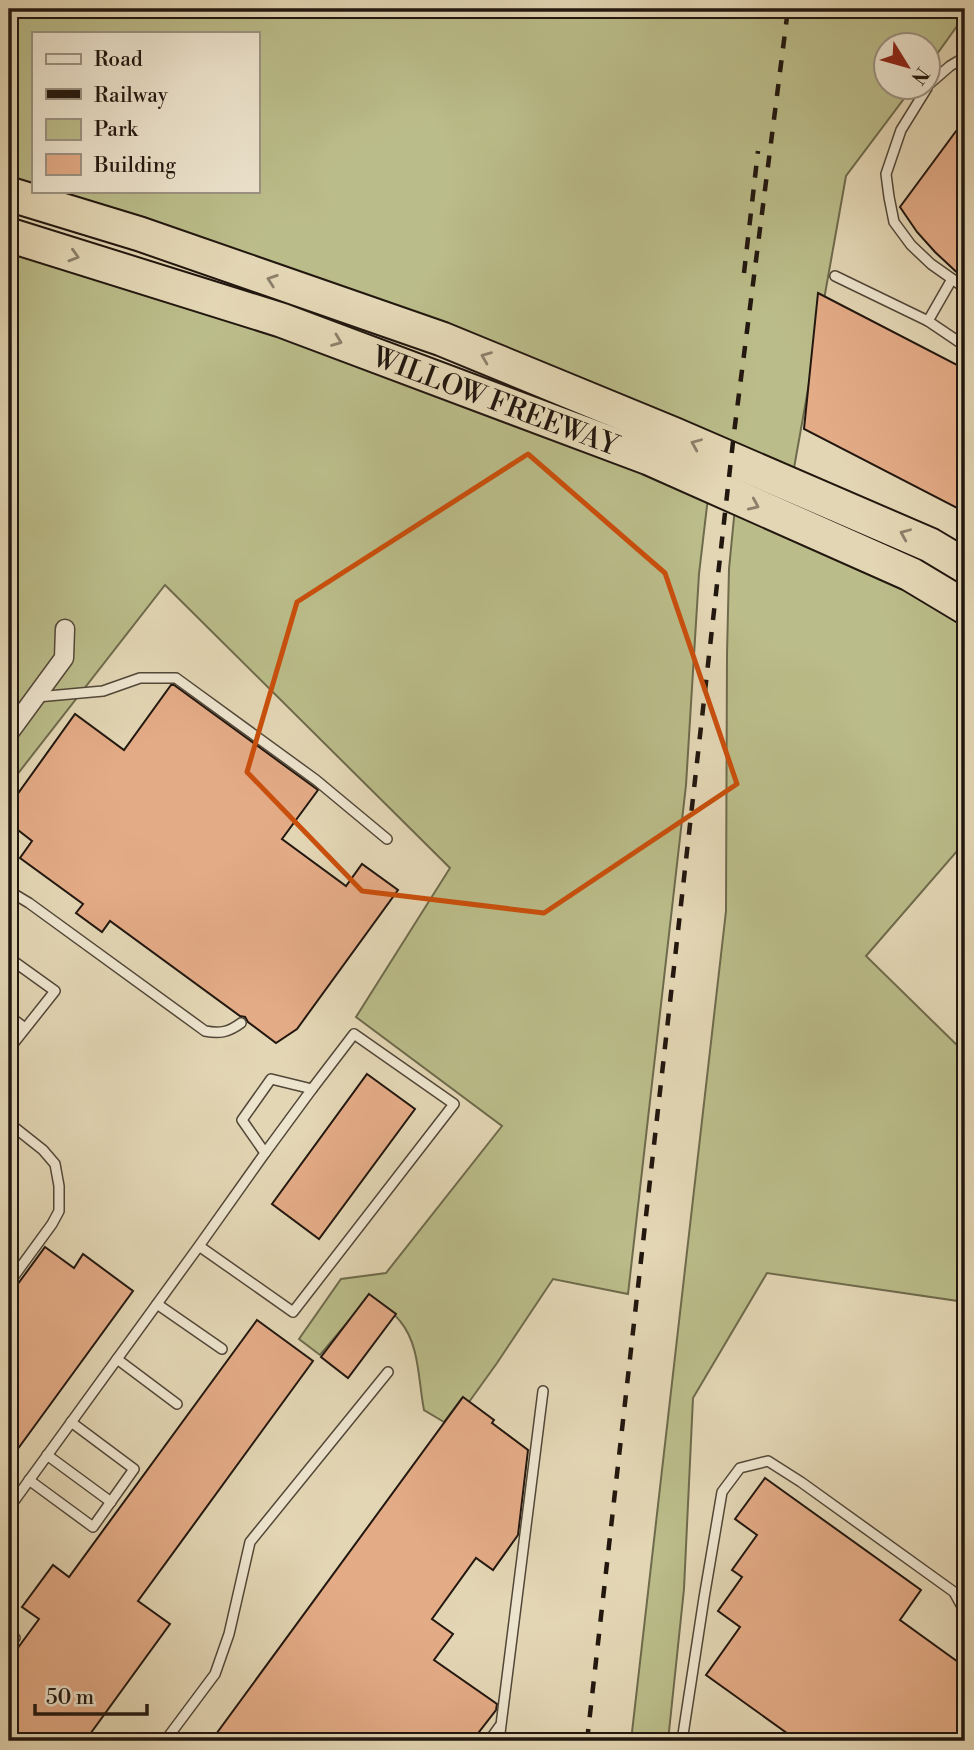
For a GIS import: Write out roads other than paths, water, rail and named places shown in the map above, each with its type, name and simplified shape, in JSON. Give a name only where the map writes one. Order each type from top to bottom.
[{"type":"highway","name":"WILLOW FREEWAY","points":[[9,194],[140,234],[442,339],[892,528],[930,545],[965,566]]},
{"type":"highway","name":"WILLOW FREEWAY","points":[[9,235],[281,320],[649,458],[910,574],[965,607]]},
{"type":"street","points":[[9,733],[64,658],[65,629]]},
{"type":"lane","points":[[942,73],[965,57]]},
{"type":"lane","points":[[918,102],[901,130],[886,174],[894,222],[911,245],[931,264],[965,288]]},
{"type":"lane","points":[[835,276],[928,321],[965,346]]},
{"type":"lane","points":[[928,321],[952,279]]},
{"type":"lane","points":[[36,697],[103,691],[140,678],[176,678],[316,780],[387,839]]},
{"type":"lane","points":[[9,891],[205,1031],[218,1034],[232,1030],[241,1023]]},
{"type":"lane","points":[[9,958],[55,991],[9,1049]]},
{"type":"lane","points":[[9,1016],[25,1028]]},
{"type":"lane","points":[[9,1508],[354,1034],[454,1104],[293,1312],[199,1247]]},
{"type":"lane","points":[[265,1153],[242,1120],[271,1079],[312,1089]]},
{"type":"lane","points":[[9,1126],[43,1150],[55,1164],[59,1185],[59,1211],[9,1283]]},
{"type":"lane","points":[[157,1304],[222,1349]]},
{"type":"lane","points":[[117,1359],[177,1404]]},
{"type":"lane","points":[[165,1741],[215,1674],[229,1634],[250,1542],[388,1372]]},
{"type":"lane","points":[[499,1741],[543,1391]]},
{"type":"lane","points":[[29,1480],[93,1527],[134,1469],[71,1422]]},
{"type":"lane","points":[[47,1455],[111,1502]]},
{"type":"lane","points":[[682,1741],[722,1492],[740,1468],[768,1461],[779,1468],[954,1592],[965,1612]]},
{"type":"lane","points":[[489,1741],[500,1726]]},
{"type":"railway","points":[[587,1741],[734,433],[788,9]]},
{"type":"railway","points":[[744,273],[758,151]]}]
